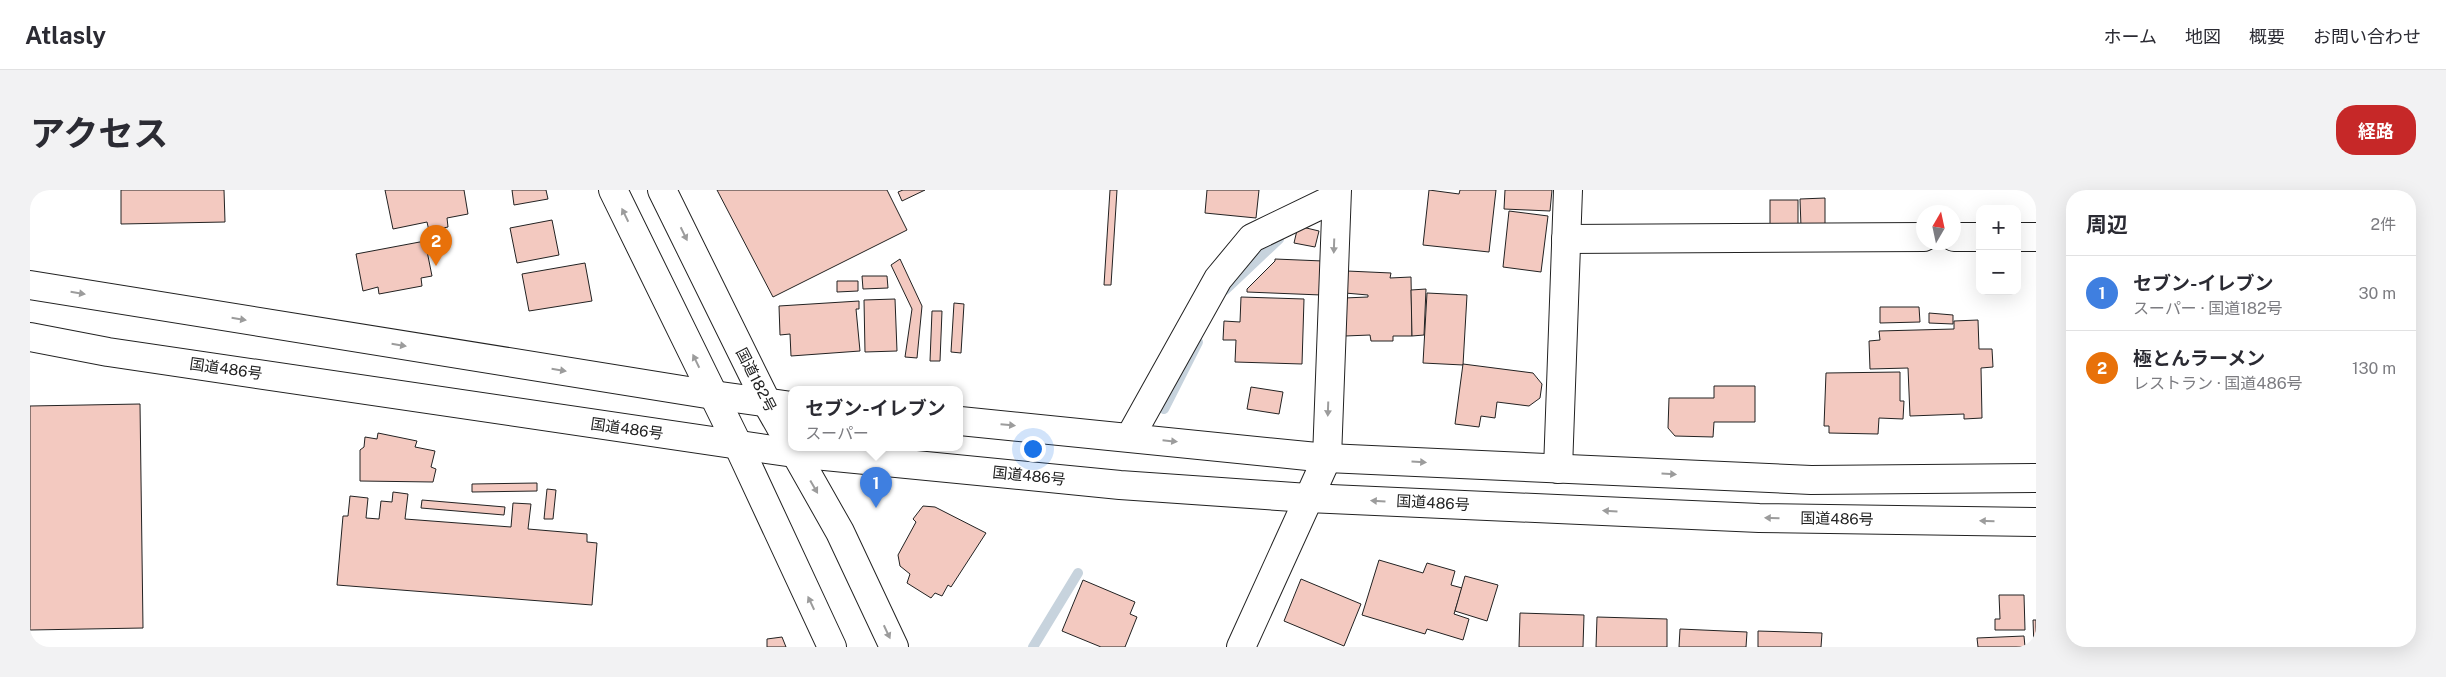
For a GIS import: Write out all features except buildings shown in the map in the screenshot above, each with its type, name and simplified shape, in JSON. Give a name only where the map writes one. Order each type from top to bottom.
[{"type":"main road","points":[[613,190],[738,445],[832,647]]},
{"type":"main road","name":"国道182号","points":[[662,190],[780,404],[788,432]]},
{"type":"main road","points":[[1558,469],[1568,190]]},
{"type":"main road","points":[[1130,437],[1218,279],[1252,238],[1336,194],[1327,458],[1241,647]]},
{"type":"main road","points":[[1566,238],[1916,237]]},
{"type":"main road","points":[[1961,237],[1976,237]]},
{"type":"main road","points":[[2021,237],[2036,237]]},
{"type":"main road","points":[[30,285],[713,395],[780,404]]},
{"type":"main road","name":"国道486号","points":[[30,337],[108,352],[794,453],[1120,485],[1308,498],[1759,518],[2036,522]]},
{"type":"main road","points":[[963,421],[1327,458],[1811,480],[2036,478]]},
{"type":"main road","name":"国道182号","points":[[794,453],[840,532],[894,647]]},
{"type":"waterway","points":[[1225,290],[1279,239]]},
{"type":"waterway","points":[[1164,409],[1198,342]]},
{"type":"waterway","points":[[1033,647],[1078,573]]},
{"type":"place","name":"極とんラーメン","points":[[436,266]]},
{"type":"place","name":"セブン-イレブン","points":[[876,508]]}]
